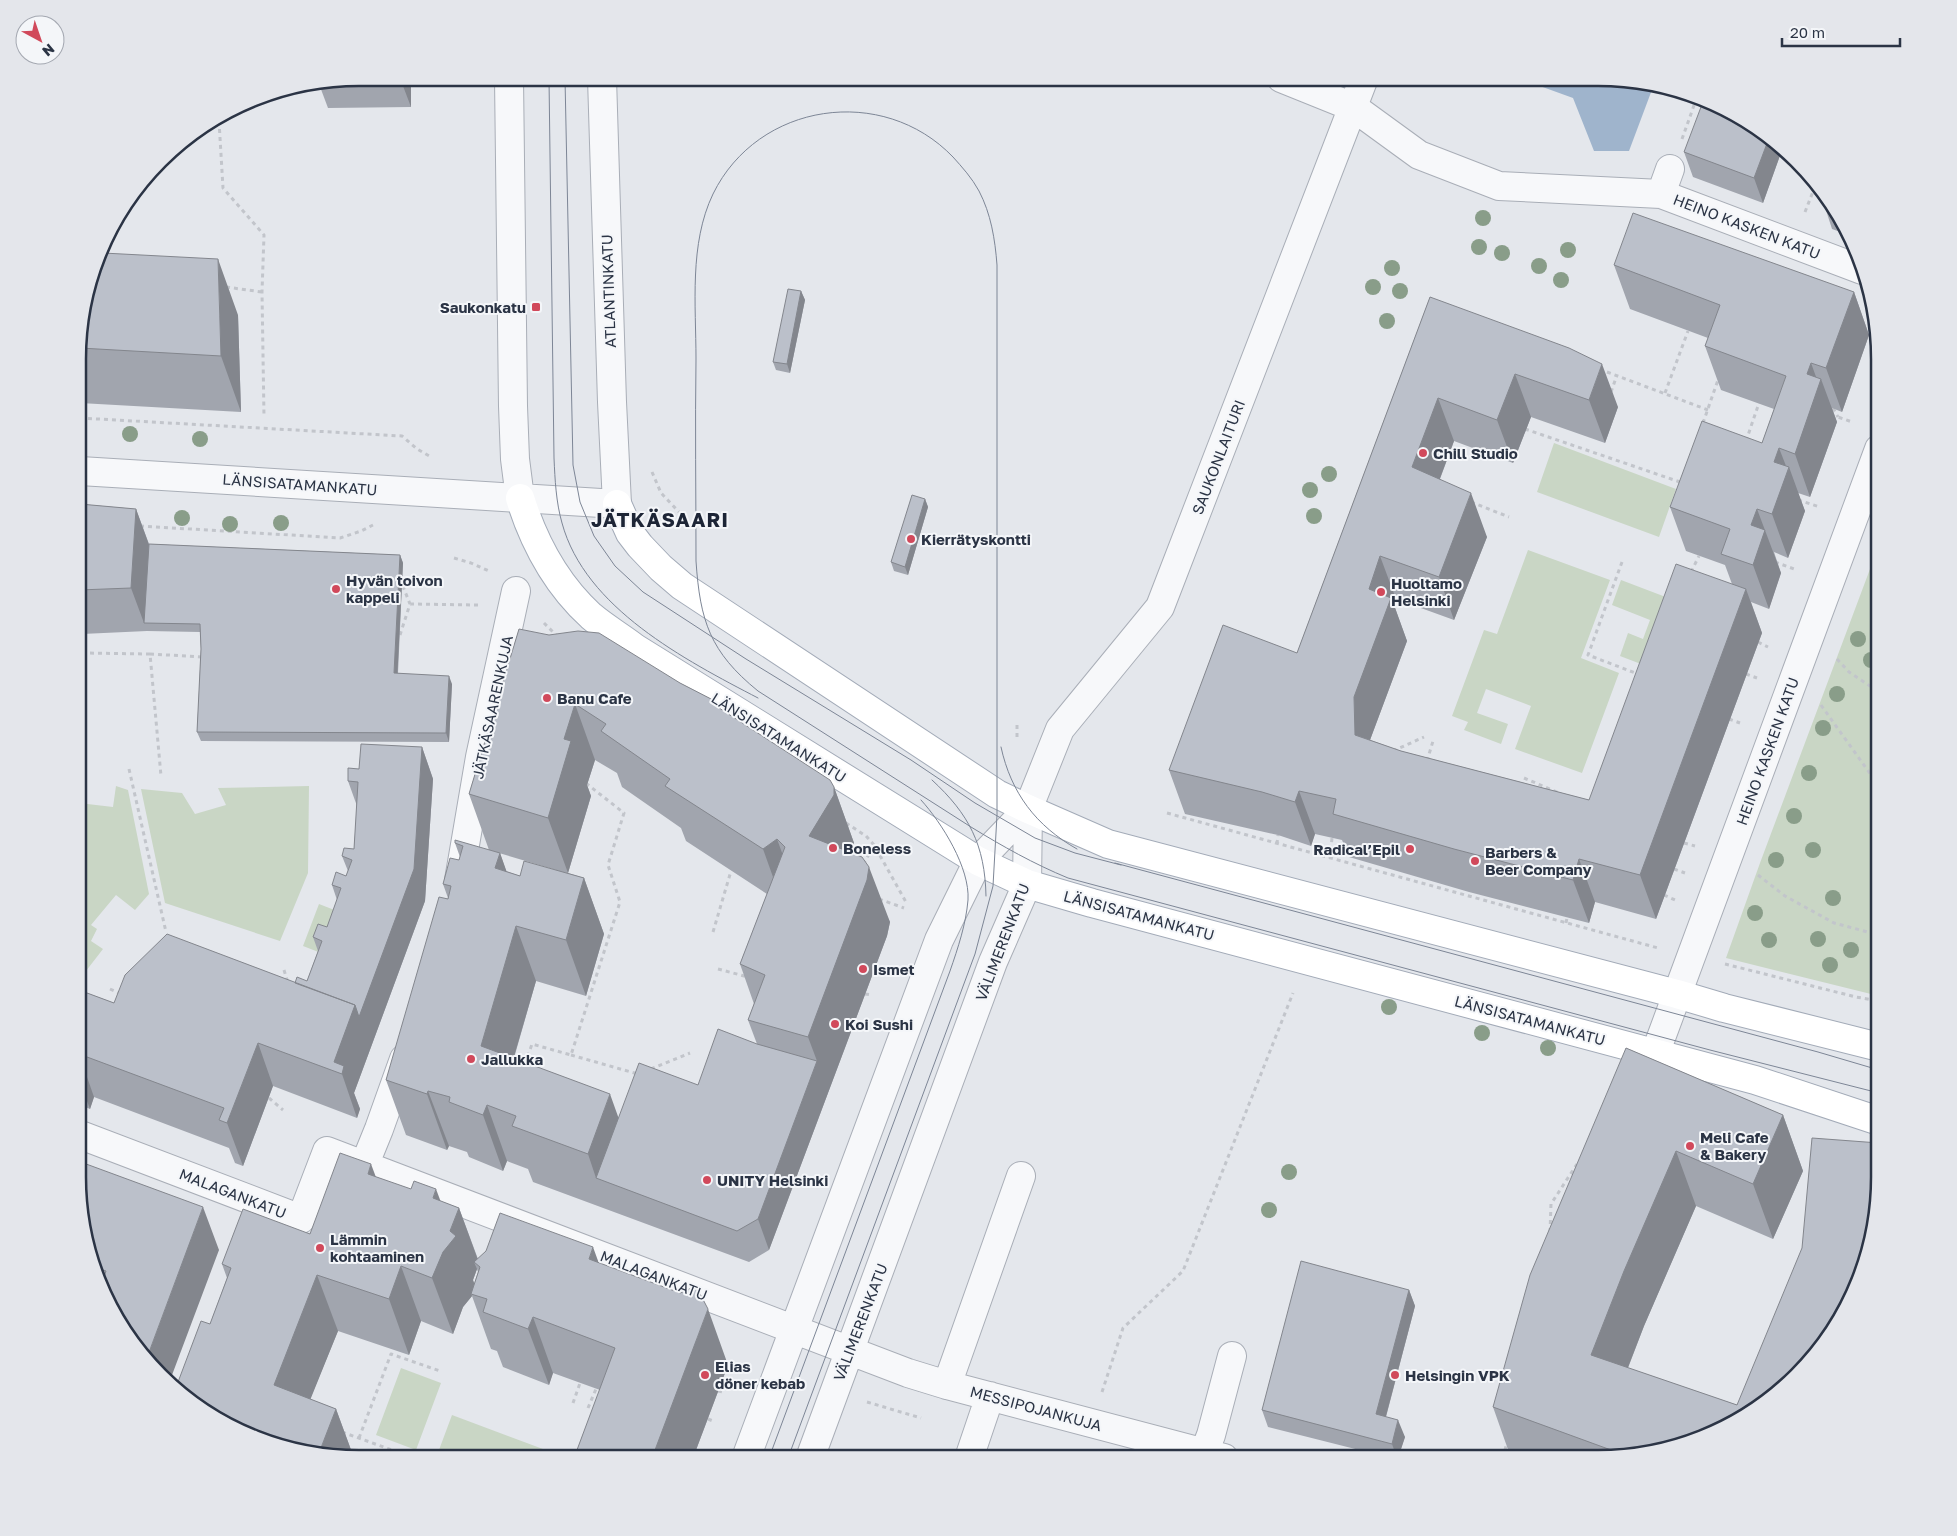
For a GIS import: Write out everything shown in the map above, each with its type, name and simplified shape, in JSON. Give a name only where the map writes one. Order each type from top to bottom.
[{"type":"main road","name":"LÄNSISATAMANKATU","points":[[520,498],[531,530],[549,565],[561,583],[592,616],[635,648],[978,861],[1027,884],[1102,906],[1755,1080],[1871,1118]]},
{"type":"main road","points":[[617,504],[630,533],[640,546],[682,586],[997,794],[1108,844],[1871,1046]]},
{"type":"street","points":[[509,86],[513,396],[515,459],[520,498]]},
{"type":"street","name":"ATLANTINKATU","points":[[602,86],[611,393],[617,504]]},
{"type":"street","points":[[1301,86],[1353,107]]},
{"type":"street","name":"SAUKONLAITURI","points":[[1028,809],[1060,729],[1160,608],[1361,86]]},
{"type":"street","name":"HEINO KASKEN KATU","points":[[1353,107],[1419,154],[1499,186],[1661,194],[1855,267]]},
{"type":"street","points":[[1661,194],[1670,169]]},
{"type":"street","name":"LÄNSISATAMANKATU","points":[[86,471],[617,504]]},
{"type":"street","name":"HEINO KASKEN KATU","points":[[1655,1054],[1871,471]]},
{"type":"street","name":"JÄTKÄSAARENKUJA","points":[[454,906],[482,750],[515,598]]},
{"type":"street","points":[[749,1450],[939,940],[978,861],[1028,809]]},
{"type":"street","name":"VÄLIMERENKATU","points":[[813,1450],[993,962],[1027,884],[1028,809]]},
{"type":"street","points":[[364,1166],[380,1129],[411,1040]]},
{"type":"street","name":"MALAGANKATU","points":[[86,1138],[263,1218],[301,1219],[327,1151],[850,1350]]},
{"type":"street","points":[[948,1385],[952,1368],[1021,1176]]},
{"type":"street","name":"MESSIPOJANKUJA","points":[[850,1350],[893,1367],[948,1385],[1192,1450]]},
{"type":"street","points":[[1213,1450],[1211,1435],[1232,1356]]},
{"type":"street","points":[[972,1450],[990,1396]]},
{"type":"path","points":[[1670,169],[1694,104]]},
{"type":"path","points":[[219,125],[223,188],[264,235],[262,292],[264,417]]},
{"type":"path","points":[[1804,216],[1813,192]]},
{"type":"path","points":[[218,287],[262,292]]},
{"type":"path","points":[[1665,393],[1688,331]]},
{"type":"path","points":[[1607,372],[1708,410]]},
{"type":"path","points":[[1700,429],[1720,374]]},
{"type":"path","points":[[1611,393],[1617,375]]},
{"type":"path","points":[[1743,450],[1759,404]]},
{"type":"path","points":[[1833,408],[1838,417]]},
{"type":"path","points":[[1828,419],[1838,417],[1852,422]]},
{"type":"path","points":[[86,418],[402,436],[416,449],[446,464],[458,494]]},
{"type":"path","points":[[1526,429],[1680,482],[1683,474]]},
{"type":"path","points":[[1793,498],[1820,507]]},
{"type":"path","points":[[1467,500],[1509,517]]},
{"type":"path","points":[[138,526],[340,538],[361,532],[376,523]]},
{"type":"path","points":[[1689,579],[1699,556]]},
{"type":"path","points":[[1770,561],[1797,570]]},
{"type":"path","points":[[1622,562],[1588,655],[1639,675]]},
{"type":"path","points":[[400,635],[410,604],[402,584]]},
{"type":"path","points":[[410,604],[515,598]]},
{"type":"path","points":[[1758,642],[1768,647]]},
{"type":"path","points":[[86,653],[204,657]]},
{"type":"path","points":[[150,654],[161,776]]},
{"type":"path","points":[[1832,654],[1849,672],[1871,687]]},
{"type":"path","points":[[1746,674],[1757,678]]},
{"type":"path","points":[[1815,697],[1871,775]]},
{"type":"path","points":[[1730,720],[1740,724]]},
{"type":"path","points":[[1388,753],[1424,737]]},
{"type":"path","points":[[1425,768],[1433,741]]},
{"type":"path","points":[[129,769],[166,932]]},
{"type":"path","points":[[1524,778],[1561,794]]},
{"type":"path","points":[[1534,791],[1535,783]]},
{"type":"path","points":[[571,1055],[620,902],[608,865],[624,813],[587,784]]},
{"type":"path","points":[[1167,813],[1657,948],[1692,954],[1871,1000]]},
{"type":"path","points":[[845,822],[866,836],[874,845],[906,902]]},
{"type":"path","points":[[1277,844],[1278,835]]},
{"type":"path","points":[[1330,858],[1332,838]]},
{"type":"path","points":[[1684,843],[1695,846]]},
{"type":"path","points":[[860,868],[874,845]]},
{"type":"path","points":[[1674,869],[1685,873]]},
{"type":"path","points":[[1751,869],[1785,896],[1834,923],[1871,933]]},
{"type":"path","points":[[713,932],[731,871]]},
{"type":"path","points":[[1394,876],[1395,871]]},
{"type":"path","points":[[1408,880],[1409,875]]},
{"type":"path","points":[[1467,896],[1469,892]]},
{"type":"path","points":[[1664,895],[1675,900]]},
{"type":"path","points":[[876,904],[878,899],[904,908]]},
{"type":"path","points":[[1507,907],[1509,902]]},
{"type":"path","points":[[1566,918],[1566,923]]},
{"type":"path","points":[[718,969],[756,979]]},
{"type":"path","points":[[284,970],[290,992]]},
{"type":"path","points":[[110,989],[127,997]]},
{"type":"path","points":[[1095,1424],[1098,1407],[1123,1328],[1183,1271],[1293,991]]},
{"type":"path","points":[[865,994],[872,995]]},
{"type":"path","points":[[854,1025],[860,1026]]},
{"type":"path","points":[[523,1070],[532,1044],[638,1074],[690,1053]]},
{"type":"path","points":[[269,1098],[283,1110]]},
{"type":"path","points":[[1550,1234],[1550,1204],[1582,1157]]},
{"type":"path","points":[[359,1438],[392,1354],[440,1371]]},
{"type":"path","points":[[573,1403],[580,1383]]},
{"type":"path","points":[[588,1408],[596,1389]]},
{"type":"path","points":[[718,1391],[724,1392]]},
{"type":"path","points":[[864,1401],[922,1418]]},
{"type":"path","points":[[708,1419],[713,1421]]},
{"type":"path","points":[[333,1429],[392,1450]]},
{"type":"path","points":[[1505,1450],[1507,1441]]},
{"type":"green space","points":[[1554,443],[1676,489],[1659,537],[1537,492]]},
{"type":"green space","points":[[1528,550],[1610,580],[1581,658],[1619,673],[1582,773],[1515,749],[1531,706],[1486,689],[1477,713],[1508,724],[1501,744],[1464,730],[1468,722],[1452,716],[1484,630],[1497,634]]},
{"type":"green space","points":[[1871,566],[1871,994],[1726,958]]},
{"type":"green space","points":[[1621,580],[1692,607],[1667,674],[1620,656],[1628,633],[1643,639],[1650,620],[1612,605]]},
{"type":"green space","points":[[116,786],[128,790],[149,894],[135,910],[116,895],[91,925],[97,929],[91,941],[103,949],[86,971],[86,804],[113,807]]},
{"type":"green space","points":[[309,786],[308,873],[280,941],[165,903],[141,789],[182,793],[195,814],[226,805],[218,788]]},
{"type":"green space","points":[[319,904],[337,911],[321,953],[303,946]]},
{"type":"green space","points":[[401,1368],[441,1383],[416,1450],[376,1435]]},
{"type":"green space","points":[[452,1415],[546,1450],[439,1450]]},
{"type":"water","points":[[1540,86],[1598,86],[1651,91],[1629,151],[1594,151],[1573,98]]},
{"type":"building","points":[[1701,107],[1719,114],[1750,132],[1766,145],[1754,178],[1684,152]]},
{"type":"building","points":[[1633,213],[1854,292],[1826,368],[1811,363],[1807,374],[1821,379],[1795,454],[1779,448],[1774,462],[1789,467],[1772,514],[1757,509],[1751,525],[1765,530],[1753,565],[1721,554],[1730,529],[1670,507],[1702,421],[1762,443],[1786,376],[1705,346],[1720,305],[1614,265]]},
{"type":"building","points":[[108,253],[218,259],[221,356],[87,348],[91,306]]},
{"type":"building","points":[[788,289],[801,291],[787,364],[773,362]]},
{"type":"building","points":[[1430,297],[1569,348],[1602,364],[1589,400],[1515,374],[1497,420],[1438,398],[1412,467],[1471,493],[1439,577],[1380,556],[1369,589],[1391,598],[1354,697],[1355,735],[1401,751],[1589,800],[1676,564],[1746,589],[1640,875],[1579,859],[1573,880],[1454,849],[1333,814],[1336,799],[1299,791],[1295,802],[1262,792],[1169,770],[1223,625],[1297,653]]},
{"type":"building","points":[[912,495],[925,499],[905,567],[891,562]]},
{"type":"building","points":[[86,505],[136,509],[131,588],[86,590]]},
{"type":"building","points":[[149,544],[400,555],[394,673],[449,676],[446,733],[197,732],[201,649],[200,624],[144,623]]},
{"type":"building","points":[[519,629],[549,635],[578,631],[599,633],[680,683],[715,701],[713,704],[830,780],[834,787],[834,795],[809,836],[862,857],[869,867],[867,880],[808,1037],[748,1020],[765,975],[740,964],[785,847],[777,839],[763,849],[665,786],[670,779],[601,731],[606,724],[575,704],[564,739],[571,741],[548,818],[469,794]]},
{"type":"building","points":[[361,744],[422,747],[414,869],[359,1017],[355,1005],[295,983],[297,977],[307,981],[322,941],[313,937],[318,924],[327,927],[341,888],[332,885],[336,872],[346,876],[352,860],[342,856],[344,848],[354,849],[358,782],[348,781],[348,768],[359,769]]},
{"type":"building","points":[[455,840],[500,853],[495,868],[520,876],[524,861],[584,878],[566,940],[516,926],[481,1046],[610,1094],[588,1154],[512,1126],[516,1116],[487,1105],[483,1115],[449,1102],[450,1097],[428,1091],[427,1094],[386,1080],[439,897],[448,899],[451,886],[443,884],[450,858],[459,860],[463,846],[455,843]]},
{"type":"building","points":[[167,934],[355,1005],[334,1062],[344,1066],[342,1074],[258,1043],[227,1123],[219,1120],[224,1108],[86,1057],[86,993],[114,1003],[125,975]]},
{"type":"building","name":"UNITY Helsinki","points":[[718,1029],[757,1044],[817,1061],[758,1219],[737,1231],[596,1178],[639,1063],[698,1085]]},
{"type":"building","points":[[1626,1048],[1783,1115],[1753,1184],[1676,1151],[1624,1271],[1591,1355],[1737,1405],[1802,1248],[1812,1138],[1871,1142],[1870,1195],[1866,1230],[1856,1265],[1843,1298],[1825,1329],[1803,1357],[1778,1382],[1750,1404],[1719,1422],[1702,1429],[1651,1445],[1609,1449],[1493,1407],[1530,1275]]},
{"type":"building","points":[[340,1153],[371,1164],[368,1174],[411,1189],[414,1181],[436,1189],[433,1198],[459,1208],[450,1231],[456,1236],[443,1252],[432,1278],[401,1266],[389,1299],[317,1275],[274,1385],[336,1409],[321,1447],[306,1445],[271,1435],[238,1422],[207,1404],[178,1381],[201,1321],[210,1324],[231,1268],[222,1264],[243,1209],[310,1234]]},
{"type":"building","points":[[86,1164],[203,1207],[149,1351],[132,1329],[114,1298],[105,1275],[106,1271],[103,1270],[101,1265],[91,1230]]},
{"type":"building","points":[[500,1213],[593,1247],[589,1259],[680,1293],[696,1286],[708,1309],[655,1450],[577,1450],[615,1348],[533,1317],[528,1329],[483,1312],[487,1299],[471,1294],[480,1267],[474,1262],[486,1251]]},
{"type":"building","points":[[1301,1261],[1409,1290],[1376,1414],[1398,1420],[1392,1444],[1262,1410]]},
{"type":"tram line","points":[[549,86],[554,458],[555,483],[562,523],[574,553],[592,581],[615,606],[641,628],[670,648],[700,667],[758,698]]},
{"type":"tram line","points":[[565,86],[573,465],[580,502],[594,536],[615,566],[643,592],[746,659],[911,760],[975,803],[1035,838],[1075,853],[1121,865]]},
{"type":"tram line","points":[[858,112],[892,119],[924,134],[953,157],[967,173],[983,200],[994,236],[997,265],[995,842],[758,691],[742,677],[718,649],[710,634],[705,618],[696,561],[695,296],[700,233],[705,213],[713,194],[733,163],[760,139],[790,123],[824,114],[858,112]]},
{"type":"tram line","points":[[1001,747],[1011,779],[1027,807],[1049,830],[1077,849]]},
{"type":"tram line","points":[[932,780],[956,805],[973,832],[982,861],[986,896]]},
{"type":"tram line","points":[[772,1450],[950,971],[964,927],[968,900],[967,887],[960,860],[946,833],[921,800]]},
{"type":"tram line","points":[[791,1450],[975,954],[993,886],[995,842]]},
{"type":"tram line","points":[[995,842],[1068,878],[1710,1050],[1871,1091]]},
{"type":"tram line","points":[[1115,863],[1871,1068]]},
{"type":"place","name":"Saukonkatu","points":[[536,307]]},
{"type":"place","name":"Chill Studio","points":[[1423,453]]},
{"type":"place","name":"Kierrätyskontti","points":[[911,539]]},
{"type":"place","name":"Hyvän toivon kappeli","points":[[336,589]]},
{"type":"place","name":"Huoltamo Helsinki","points":[[1381,592]]},
{"type":"place","name":"Banu Cafe","points":[[547,698]]},
{"type":"place","name":"Boneless","points":[[833,848]]},
{"type":"place","name":"Radical’Epil","points":[[1410,849]]},
{"type":"place","name":"Barbers & Beer Company","points":[[1475,861]]},
{"type":"place","name":"Ismet","points":[[863,969]]},
{"type":"place","name":"Koi Sushi","points":[[835,1024]]},
{"type":"place","name":"Jallukka","points":[[471,1059]]},
{"type":"place","name":"Meli Cafe & Bakery","points":[[1690,1146]]},
{"type":"place","name":"UNITY Helsinki","points":[[707,1180]]},
{"type":"place","name":"Lämmin kohtaaminen","points":[[320,1248]]},
{"type":"place","name":"Elias döner kebab","points":[[705,1375]]},
{"type":"place","name":"Helsingin VPK","points":[[1395,1375]]},
{"type":"district","name":"JÄTKÄSAARI","points":[[660,519]]}]
